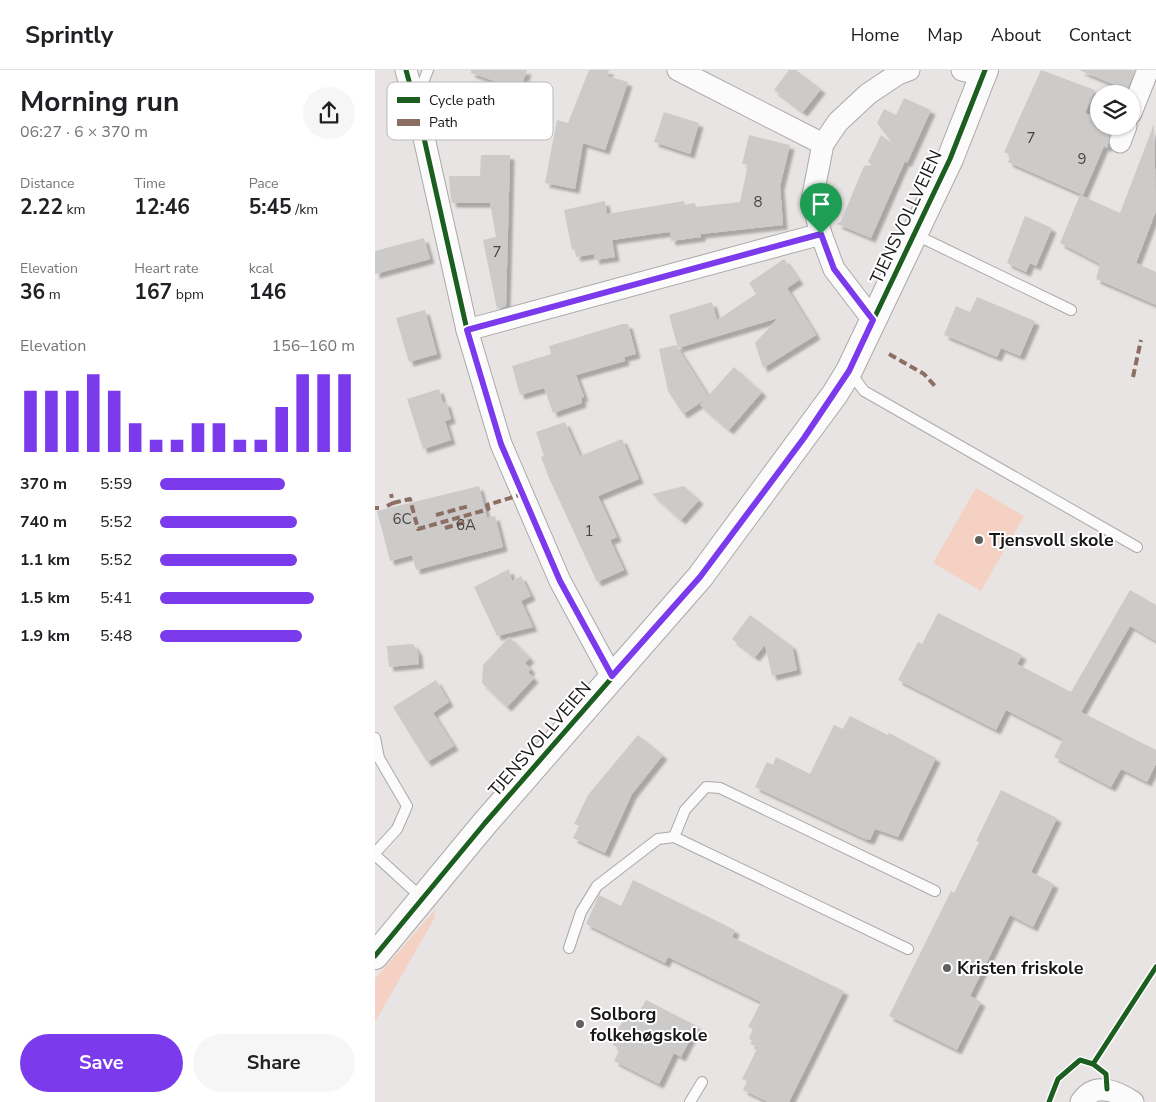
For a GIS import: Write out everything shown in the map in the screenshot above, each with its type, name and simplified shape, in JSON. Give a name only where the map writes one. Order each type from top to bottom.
[{"type":"street","points":[[678,70],[823,144]]},
{"type":"street","points":[[1140,91],[1148,70]]},
{"type":"street","points":[[873,320],[834,269],[821,234],[812,200],[823,144],[838,122],[869,94],[901,71]]},
{"type":"street","name":"TJENSVOLLVEIEN","points":[[375,956],[422,898],[612,676],[700,577],[804,438],[849,371],[950,159],[977,72]]},
{"type":"street","points":[[425,140],[467,330],[501,444],[560,581],[612,676]]},
{"type":"street","points":[[467,330],[821,234]]},
{"type":"street","points":[[1081,1102],[1097,1089],[1107,1089],[1133,1102]]},
{"type":"lane","points":[[423,82],[428,70]]},
{"type":"lane","name":"TJENSVOLLVEIEN","points":[[913,234],[1071,310]]},
{"type":"lane","points":[[849,371],[863,391],[1137,547]]},
{"type":"lane","points":[[375,738],[379,758],[407,806],[397,829],[375,854],[422,898]]},
{"type":"lane","points":[[674,837],[685,810],[706,787],[720,788],[935,891]]},
{"type":"lane","points":[[569,948],[581,912],[597,886],[658,839],[674,837],[908,948]]},
{"type":"lane","points":[[691,1102],[702,1082]]},
{"type":"shaded area","name":"Tjensvoll skole","points":[[976,488],[1024,516],[981,591],[933,563]]},
{"type":"shaded area","points":[[435,910],[435,917],[375,1022],[375,979]]},
{"type":"building","points":[[471,70],[527,70],[523,82],[497,82],[471,73]]},
{"type":"building","points":[[589,70],[609,70],[607,76],[628,82],[605,150],[583,143],[575,189],[545,183],[557,120],[568,123]]},
{"type":"building","points":[[789,70],[796,70],[821,89],[803,112],[774,90]]},
{"type":"building","points":[[1041,70],[1090,88],[1090,102],[1085,113],[1090,115],[1090,135],[1111,135],[1107,148],[1104,146],[1083,195],[1008,162],[1011,155],[1004,152]]},
{"type":"building","points":[[1079,70],[1135,70],[1129,85],[1115,85]]},
{"type":"building","points":[[904,98],[931,110],[907,163],[905,161],[871,238],[837,224],[841,221],[864,166],[872,165],[868,162],[881,135],[894,145],[877,123],[884,109],[896,115]]},
{"type":"building","points":[[664,112],[699,123],[690,154],[654,142]]},
{"type":"building","points":[[1154,124],[1156,211],[1136,263],[1156,272],[1156,305],[1096,279],[1100,264],[1060,243],[1080,195],[1120,213]]},
{"type":"building","points":[[749,135],[790,145],[780,186],[783,225],[701,234],[701,237],[671,241],[670,232],[612,240],[615,257],[595,260],[594,254],[576,257],[575,249],[572,250],[564,210],[605,201],[607,214],[684,201],[685,205],[695,203],[696,207],[740,202],[748,165],[742,164]]},
{"type":"building","points":[[481,155],[510,155],[506,306],[497,309],[483,240],[496,237],[490,203],[452,203],[450,191],[449,176],[480,176]]},
{"type":"building","points":[[1025,216],[1052,228],[1036,266],[1030,263],[1026,272],[1007,263]]},
{"type":"building","points":[[424,238],[430,259],[375,274],[375,251]]},
{"type":"building","points":[[784,259],[799,280],[787,288],[816,335],[763,368],[755,343],[778,318],[678,348],[669,315],[712,302],[717,320],[756,294],[749,283]]},
{"type":"building","points":[[977,297],[1035,321],[1020,356],[1001,348],[997,357],[944,335],[956,306],[970,312]]},
{"type":"building","points":[[425,310],[437,354],[409,362],[396,318]]},
{"type":"building","points":[[622,324],[628,324],[636,354],[624,357],[625,361],[576,375],[584,397],[581,398],[582,403],[553,413],[544,388],[520,395],[512,366],[551,354],[549,346]]},
{"type":"building","points":[[676,345],[708,396],[734,367],[762,392],[729,430],[700,405],[706,399],[683,414],[668,391],[659,349]]},
{"type":"building","points":[[439,389],[443,403],[446,402],[451,419],[445,421],[451,440],[423,449],[407,399]]},
{"type":"building","points":[[565,422],[580,456],[622,439],[639,479],[598,496],[617,537],[610,540],[624,570],[597,582],[549,478],[541,457],[544,456],[536,432]]},
{"type":"building","points":[[479,486],[487,518],[495,516],[503,547],[416,570],[412,555],[390,561],[377,511]]},
{"type":"building","points":[[684,486],[699,500],[681,520],[652,494]]},
{"type":"building","points":[[509,569],[512,581],[521,576],[531,596],[521,601],[533,627],[497,636],[474,587]]},
{"type":"building","points":[[1130,590],[1156,605],[1156,641],[1130,626],[1081,712],[1156,750],[1156,764],[1147,782],[1121,769],[1111,787],[1054,757],[1063,739],[1006,710],[996,730],[898,680],[918,642],[922,644],[938,613],[1022,655],[1017,664],[1071,692]]},
{"type":"building","points":[[750,615],[792,646],[797,670],[772,676],[765,645],[755,657],[732,639]]},
{"type":"building","points":[[509,637],[530,658],[525,663],[531,669],[528,672],[534,678],[507,707],[482,683],[483,665]]},
{"type":"building","points":[[413,644],[418,652],[419,664],[389,667],[387,646]]},
{"type":"building","points":[[436,680],[449,702],[433,713],[454,746],[427,762],[393,707]]},
{"type":"building","points":[[850,716],[888,735],[889,733],[936,758],[898,837],[875,829],[870,840],[865,839],[755,787],[767,762],[773,765],[776,757],[810,774],[834,725],[843,729]]},
{"type":"building","points":[[638,735],[663,755],[632,794],[605,853],[573,838],[579,826],[574,824],[588,795]]},
{"type":"building","points":[[1001,790],[1057,818],[1031,872],[1054,884],[1033,927],[1010,915],[970,996],[981,1002],[957,1050],[889,1016],[951,891],[954,893],[979,842],[976,841]]},
{"type":"building","points":[[633,880],[735,930],[732,937],[844,991],[789,1102],[768,1102],[743,1090],[747,1081],[742,1079],[758,1047],[750,1044],[752,1041],[749,1038],[753,1029],[748,1027],[761,1002],[668,957],[665,963],[586,924],[599,895],[621,906]]},
{"type":"building","points":[[646,1000],[697,1026],[681,1057],[674,1053],[659,1084],[614,1061],[620,1049],[613,1045],[619,1027],[633,1008],[639,1012]]},
{"type":"marked path","points":[[1133,377],[1141,340]]},
{"type":"marked path","points":[[889,354],[924,374],[935,386]]},
{"type":"marked path","points":[[387,506],[393,503],[391,494]]},
{"type":"marked path","points":[[489,510],[487,505],[523,494]]},
{"type":"marked path","points":[[393,503],[410,499],[418,529],[489,509]]},
{"type":"marked path","points":[[436,515],[469,506]]},
{"type":"marked path","points":[[445,528],[469,521]]},
{"type":"cycle path","points":[[406,70],[409,82]]},
{"type":"cycle path","points":[[375,956],[485,823],[700,577],[835,394],[849,371],[950,159],[985,70]]},
{"type":"cycle path","points":[[424,140],[467,330],[501,444],[560,581],[612,677]]},
{"type":"cycle path","points":[[1093,1064],[1156,967]]},
{"type":"cycle path","points":[[1049,1102],[1058,1079],[1080,1060],[1093,1064],[1106,1074],[1107,1089]]},
{"type":"place","name":"Tjensvoll skole","points":[[979,540]]},
{"type":"place","name":"Kristen friskole","points":[[947,968]]},
{"type":"place","name":"Solborg folkehøgskole","points":[[580,1024]]},
{"type":"route","points":[[821,234],[834,269],[873,320],[849,371],[804,438],[700,577],[612,676],[560,581],[501,444],[467,330],[821,234]]}]
